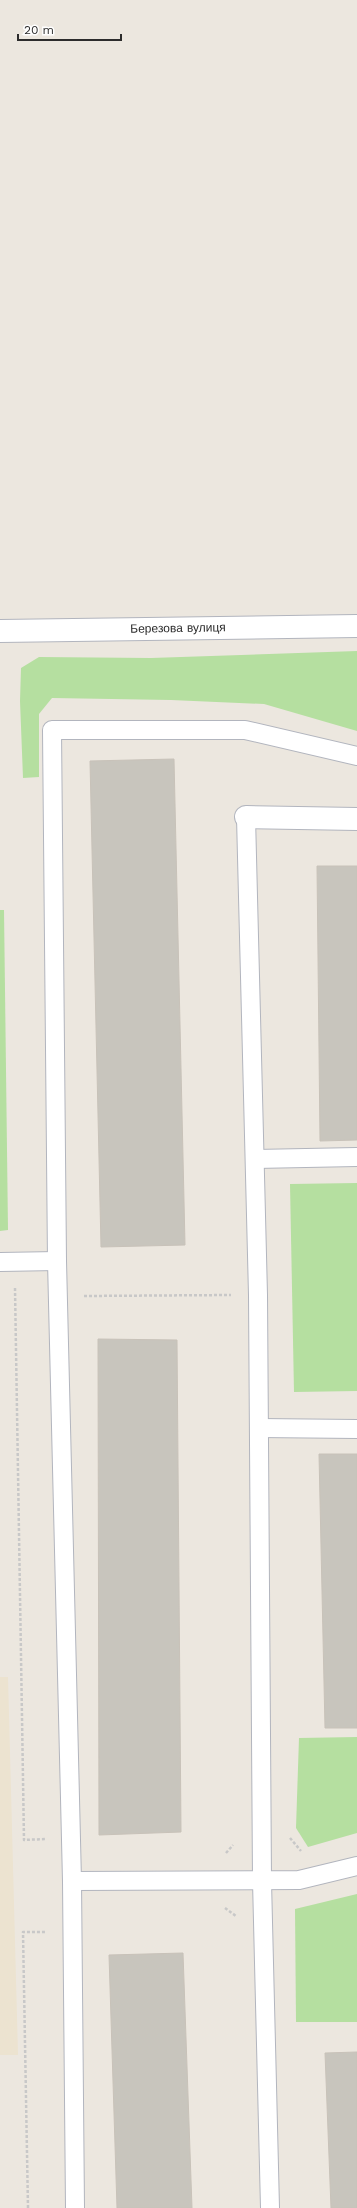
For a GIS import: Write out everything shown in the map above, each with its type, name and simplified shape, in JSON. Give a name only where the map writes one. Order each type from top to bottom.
[{"type":"street","name":"Березова вулиця","points":[[0,631],[357,626]]},
{"type":"street","points":[[246,817],[357,819]]},
{"type":"lane","points":[[75,2208],[72,1882],[57,1261],[52,730],[245,730],[357,756]]},
{"type":"lane","points":[[246,817],[258,1295],[262,1881],[270,2208]]},
{"type":"lane","points":[[255,1159],[357,1157]]},
{"type":"lane","points":[[0,1262],[57,1261]]},
{"type":"lane","points":[[259,1428],[357,1429]]},
{"type":"lane","points":[[72,1882],[299,1880],[357,1866]]},
{"type":"path","points":[[14,1283],[24,1840],[71,1839]]},
{"type":"path","points":[[58,1296],[258,1295]]},
{"type":"path","points":[[286,1833],[302,1852],[308,1852]]},
{"type":"path","points":[[45,1839],[46,1847]]},
{"type":"path","points":[[221,1858],[234,1844]]},
{"type":"path","points":[[222,1906],[238,1917]]},
{"type":"path","points":[[28,2208],[22,1932],[48,1932],[48,1924]]},
{"type":"shaded area","points":[[0,1677],[8,1677],[18,2055],[0,2055]]},
{"type":"green space","points":[[357,651],[357,731],[264,704],[171,700],[52,698],[39,714],[39,777],[23,778],[20,701],[21,668],[39,657],[151,658]]},
{"type":"green space","points":[[0,910],[4,910],[8,1230],[0,1231]]},
{"type":"green space","points":[[357,1183],[357,1391],[294,1392],[290,1184]]},
{"type":"green space","points":[[357,1737],[357,1833],[308,1847],[296,1828],[299,1738]]},
{"type":"green space","points":[[357,1894],[357,2022],[296,2022],[295,1909]]},
{"type":"building","points":[[174,759],[185,1245],[101,1247],[90,761]]},
{"type":"building","points":[[317,866],[357,866],[357,1140],[320,1141]]},
{"type":"building","points":[[98,1339],[177,1340],[181,1832],[99,1835]]},
{"type":"building","points":[[319,1454],[357,1454],[357,1728],[325,1728]]},
{"type":"building","points":[[183,1953],[192,2208],[117,2208],[109,1955]]},
{"type":"building","points":[[357,2052],[357,2208],[331,2208],[325,2053]]}]
